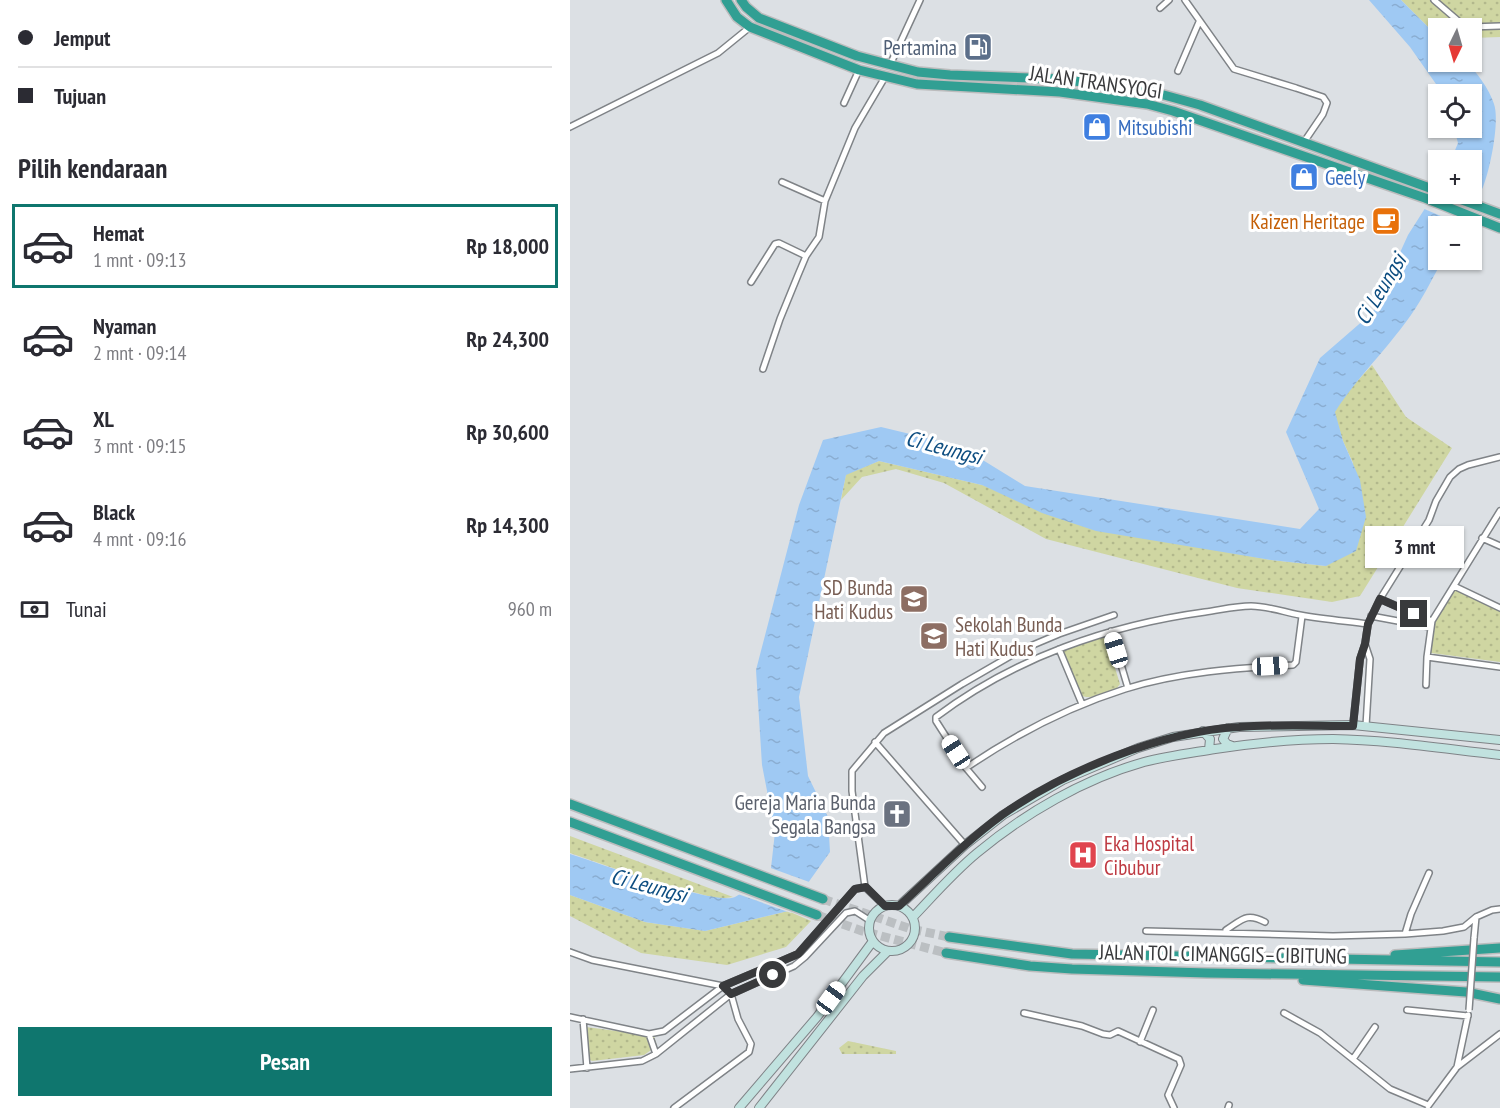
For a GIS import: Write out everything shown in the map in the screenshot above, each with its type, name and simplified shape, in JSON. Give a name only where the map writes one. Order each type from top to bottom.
[{"type":"highway","name":"JALAN TRANSYOGI","points":[[726,0],[737,17],[750,27],[859,70],[916,84],[1060,92],[1147,104],[1425,198],[1500,228]]},
{"type":"highway","name":"JALAN TRANSYOGI","points":[[741,0],[746,8],[759,18],[857,56],[890,65],[918,72],[1060,79],[1153,92],[1200,105],[1428,187]]},
{"type":"highway","points":[[973,76],[973,88]]},
{"type":"highway","points":[[1474,204],[1500,214]]},
{"type":"highway","points":[[570,804],[823,899]]},
{"type":"highway","points":[[570,822],[817,915]]},
{"type":"highway","name":"JALAN TOL CIMANGGIS–CIBITUNG","points":[[949,937],[1072,954],[1500,962]]},
{"type":"highway","points":[[1330,960],[1500,948]]},
{"type":"highway","name":"JALAN TOL CIMANGGIS–CIBITUNG","points":[[946,953],[1030,966],[1207,973],[1500,977]]},
{"type":"highway","points":[[1207,973],[1466,992],[1500,999]]},
{"type":"street","points":[[890,65],[920,0]]},
{"type":"street","points":[[1160,9],[1169,0]]},
{"type":"street","points":[[1185,0],[1234,69],[1296,87],[1323,98],[1327,103],[1323,114],[1304,142]]},
{"type":"street","points":[[1434,0],[1463,25],[1470,27],[1500,26]]},
{"type":"street","points":[[1178,71],[1199,22]]},
{"type":"street","points":[[570,127],[718,53],[750,27]]},
{"type":"street","points":[[844,104],[859,70]]},
{"type":"street","points":[[763,369],[780,319],[806,256],[819,237],[825,201],[855,128],[885,77]]},
{"type":"street","points":[[782,182],[825,201]]},
{"type":"street","points":[[751,282],[775,244],[779,243],[806,256]]},
{"type":"street","points":[[1353,726],[1360,659],[1368,624],[1380,599],[1429,520],[1436,501],[1450,477],[1468,465],[1500,457]]},
{"type":"street","points":[[1426,685],[1431,624],[1500,512]]},
{"type":"street","points":[[1482,538],[1500,546]]},
{"type":"street","points":[[1454,586],[1500,608]]},
{"type":"street","points":[[1380,599],[1431,624]]},
{"type":"street","points":[[982,787],[966,768],[936,721],[936,717],[997,677],[1059,649],[1111,630],[1173,616],[1250,606],[1302,616],[1368,624]]},
{"type":"street","points":[[885,906],[866,887],[851,776],[855,765],[884,733],[1021,650],[1069,630],[1114,615]]},
{"type":"street","points":[[966,768],[1014,737],[1082,704],[1128,688],[1215,671],[1293,665],[1296,660],[1302,616]]},
{"type":"street","points":[[1371,616],[1431,624]]},
{"type":"street","points":[[1111,630],[1128,688]]},
{"type":"street","points":[[1365,644],[1370,659],[1366,726]]},
{"type":"street","points":[[1059,649],[1082,704]]},
{"type":"street","points":[[1427,657],[1500,667]]},
{"type":"street","points":[[1358,684],[1369,684]]},
{"type":"street","points":[[899,906],[965,845],[1003,815],[1063,780],[1138,748],[1173,738],[1228,728],[1366,726],[1500,740]]},
{"type":"street","points":[[1228,728],[1223,738],[1227,744],[1232,746]]},
{"type":"street","points":[[1203,731],[1210,739],[1209,750]]},
{"type":"street","points":[[913,917],[978,852],[1027,816],[1097,779],[1143,762],[1232,746],[1334,739],[1399,743],[1500,755]]},
{"type":"street","points":[[875,742],[965,845]]},
{"type":"street","points":[[1405,934],[1429,873]]},
{"type":"street","points":[[570,1017],[649,1034],[664,1031],[723,986],[798,954],[855,889],[866,887]]},
{"type":"street","points":[[885,906],[899,906],[908,910],[913,917],[916,930],[911,942],[901,950],[888,951],[873,941],[869,931],[869,920],[878,909],[885,906]]},
{"type":"street","points":[[1146,931],[1333,936],[1405,934],[1464,927],[1476,917],[1500,909]]},
{"type":"street","points":[[570,1069],[642,1061],[656,1054],[731,994],[794,966],[846,912],[855,911],[869,920]]},
{"type":"street","points":[[1227,932],[1247,916],[1254,916],[1265,921]]},
{"type":"street","points":[[1457,1067],[1468,1013],[1476,917]]},
{"type":"street","points":[[1224,924],[1227,932]]},
{"type":"street","points":[[739,1108],[817,1017],[873,941]]},
{"type":"street","points":[[759,1108],[863,976],[888,951]]},
{"type":"street","points":[[570,952],[592,960],[723,986],[731,994],[738,1018],[751,1044],[749,1052],[674,1108]]},
{"type":"street","points":[[1140,1042],[1153,1010]]},
{"type":"street","points":[[1407,1010],[1468,1013]]},
{"type":"street","points":[[1024,1013],[1082,1026],[1103,1034],[1110,1035],[1118,1031],[1180,1062],[1181,1065],[1168,1095],[1174,1108]]},
{"type":"street","points":[[1284,1013],[1320,1033],[1390,1089],[1428,1107],[1457,1067],[1500,1034]]},
{"type":"street","points":[[583,1019],[587,1068]]},
{"type":"street","points":[[1353,1059],[1375,1027]]},
{"type":"street","points":[[649,1034],[656,1054]]},
{"type":"green space","points":[[1401,0],[1500,0],[1500,37],[1482,38],[1482,18],[1428,18],[1428,27]]},
{"type":"green space","points":[[1372,365],[1406,417],[1452,448],[1360,596],[1332,602],[1237,588],[1046,539],[944,483],[896,469],[862,477],[841,500],[846,474],[879,461],[982,485],[1211,549],[1271,560],[1326,566],[1353,463],[1334,412],[1349,390]]},
{"type":"green space","points":[[1455,590],[1500,609],[1500,662],[1431,653],[1429,649],[1432,621],[1451,592]]},
{"type":"green space","points":[[1101,637],[1106,639],[1120,684],[1117,688],[1103,694],[1084,697],[1080,695],[1064,651],[1068,647]]},
{"type":"green space","points":[[570,836],[733,897],[718,899],[636,876],[570,853]]},
{"type":"green space","points":[[570,895],[645,922],[705,931],[788,911],[811,921],[786,947],[727,965],[641,953],[570,916]]},
{"type":"green space","points":[[586,1027],[654,1036],[657,1046],[644,1055],[592,1061],[588,1059]]},
{"type":"green space","points":[[848,1041],[896,1051],[896,1054],[842,1054],[839,1048]]},
{"type":"water","points":[[1369,0],[1401,0],[1428,27],[1428,72],[1475,72],[1489,93],[1496,112],[1496,122],[1491,158],[1482,189],[1482,150],[1455,150],[1458,143],[1457,138],[1482,138],[1482,84],[1436,84],[1410,47]]},
{"type":"water","name":"Ci Leungsi","points":[[1428,204],[1474,204],[1465,216],[1428,216],[1428,270],[1437,270],[1410,316],[1335,412],[1343,441],[1360,480],[1366,517],[1356,551],[1326,566],[1271,560],[1096,531],[1042,513],[982,485],[879,461],[846,475],[799,697],[808,776],[828,817],[830,852],[788,911],[705,931],[645,922],[570,895],[570,854],[681,889],[723,898],[740,894],[771,868],[775,832],[762,765],[756,670],[799,505],[823,440],[881,427],[960,446],[1025,486],[1300,529],[1319,509],[1286,432],[1320,358],[1373,312],[1408,235]]},
{"type":"pier","points":[[1428,198],[1428,204],[1452,204],[1471,212],[1468,216],[1441,216],[1422,208]]},
{"type":"pier","points":[[768,867],[812,883],[791,913],[735,893]]},
{"type":"tunnel","points":[[823,899],[911,929],[949,937]]},
{"type":"tunnel","points":[[817,915],[862,931],[946,953]]},
{"type":"place","name":"Pertamina","points":[[978,47]]},
{"type":"place","name":"Mitsubishi","points":[[1097,127]]},
{"type":"place","name":"Geely","points":[[1304,177]]},
{"type":"place","name":"Kaizen Heritage","points":[[1386,221]]},
{"type":"place","name":"SD Bunda Hati Kudus","points":[[914,599]]},
{"type":"place","name":"Sekolah Bunda Hati Kudus","points":[[934,636]]},
{"type":"place","name":"Gereja Maria Bunda Segala Bangsa","points":[[897,814]]},
{"type":"place","name":"Eka Hospital Cibubur","points":[[1083,855]]},
{"type":"route","points":[[773,975],[731,994],[723,986],[798,954],[855,889],[866,887],[885,906],[899,906],[965,845],[1003,815],[1041,791],[1091,767],[1138,748],[1203,731],[1239,727],[1353,726],[1360,659],[1368,624],[1380,599],[1414,614]]}]
